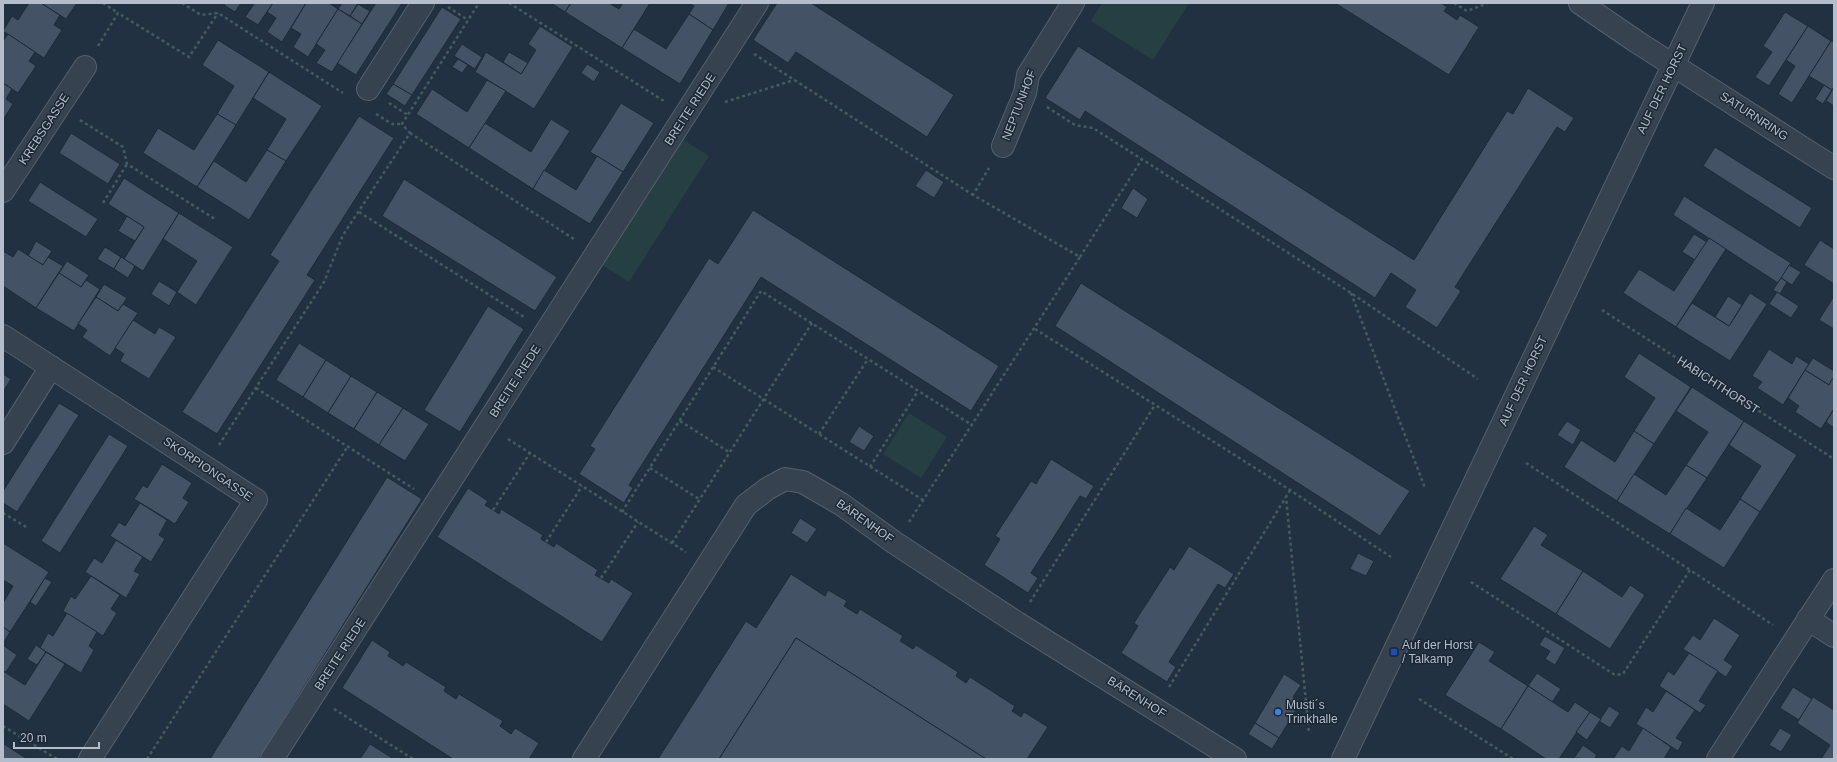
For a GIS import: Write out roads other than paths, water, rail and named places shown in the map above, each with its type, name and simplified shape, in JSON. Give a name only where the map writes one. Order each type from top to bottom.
[{"type":"street","points":[[368,89],[423,3]]},
{"type":"street","name":"BREITE RIEDE","points":[[272,759],[757,3]]},
{"type":"street","name":"NEPTUNHOF","points":[[1003,146],[1025,93],[1028,75],[1073,3]]},
{"type":"street","points":[[1580,3],[1674,66]]},
{"type":"street","name":"AUF DER HORST","points":[[1343,759],[1674,66],[1702,3]]},
{"type":"street","name":"SATURNRING","points":[[1674,66],[1834,168]]},
{"type":"street","name":"KREBSGASSE","points":[[3,191],[85,67]]},
{"type":"street","name":"SKORPIONGASSE","points":[[3,336],[206,466],[256,500],[90,759]]},
{"type":"street","points":[[3,443],[51,367]]},
{"type":"street","name":"BÄRENHOF","points":[[584,759],[746,505],[767,489],[785,479],[803,482],[842,504],[896,543],[1017,622],[1235,759]]},
{"type":"street","points":[[1718,759],[1834,580]]},
{"type":"street","points":[[1808,619],[1834,636]]},
{"type":"place","name":"Auf der Horst / Talkamp","points":[[1394,652]]},
{"type":"place","name":"Musti´s Trinkhalle","points":[[1278,712]]}]
